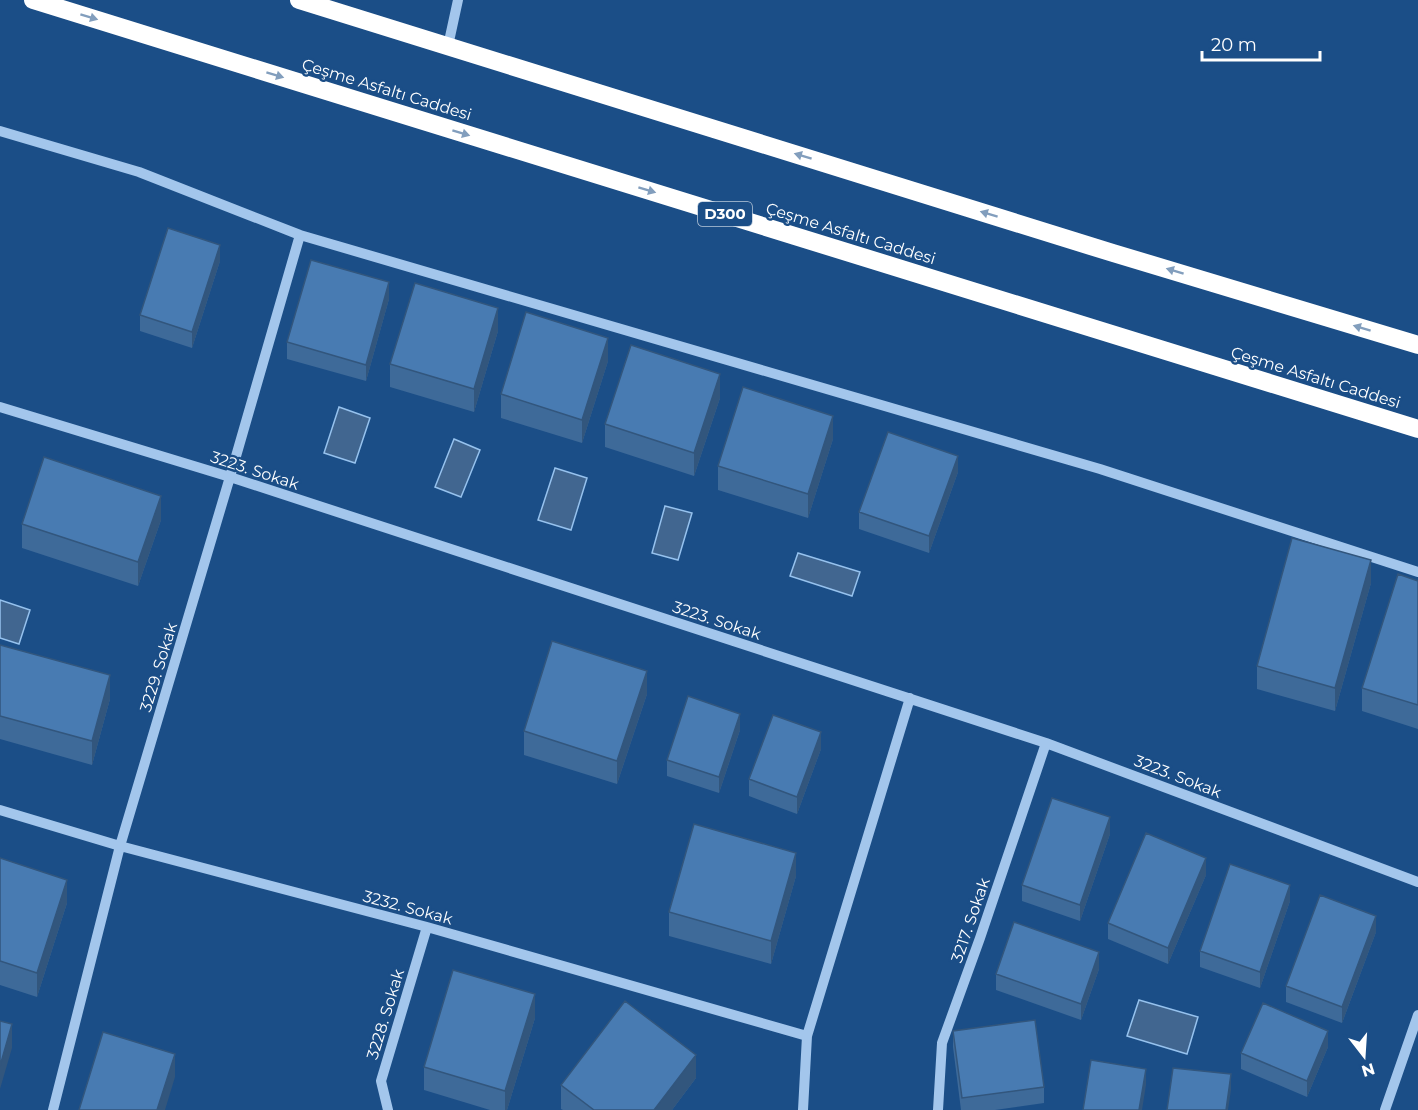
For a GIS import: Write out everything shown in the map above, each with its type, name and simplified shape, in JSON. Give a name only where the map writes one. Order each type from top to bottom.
[{"type":"highway","name":"Çeşme Asfaltı Caddesi","points":[[33,0],[1418,429]]},
{"type":"highway","points":[[299,0],[1113,253],[1418,345]]},
{"type":"street","points":[[448,46],[458,0]]},
{"type":"street","points":[[0,131],[139,172],[300,235],[1100,469],[1418,572]]},
{"type":"street","name":"3229. Sokak","points":[[53,1110],[120,846],[300,235]]},
{"type":"street","name":"3223. Sokak","points":[[0,407],[230,477],[1046,743],[1418,882]]},
{"type":"street","points":[[802,1110],[807,1036],[910,698]]},
{"type":"street","name":"3217. Sokak","points":[[938,1110],[942,1043],[1046,743]]},
{"type":"street","name":"3232. Sokak","points":[[0,810],[120,846],[427,927],[807,1036]]},
{"type":"street","name":"3228. Sokak","points":[[388,1110],[381,1081],[427,927]]},
{"type":"street","points":[[1385,1110],[1418,1015]]},
{"type":"water","points":[[339,407],[370,418],[355,463],[324,453]]},
{"type":"water","points":[[454,439],[480,450],[461,497],[435,487]]},
{"type":"water","points":[[555,468],[587,478],[571,530],[538,520]]},
{"type":"water","points":[[665,506],[692,513],[678,560],[652,553]]},
{"type":"water","points":[[798,553],[860,572],[852,596],[790,576]]},
{"type":"water","points":[[0,600],[30,610],[19,644],[0,638]]},
{"type":"water","points":[[1139,1000],[1198,1017],[1187,1054],[1127,1036]]},
{"type":"building","points":[[168,228],[220,245],[192,332],[140,315]]},
{"type":"building","points":[[311,260],[389,282],[366,365],[287,342]]},
{"type":"building","points":[[415,283],[498,308],[474,389],[390,364]]},
{"type":"building","points":[[526,312],[608,338],[582,420],[501,394]]},
{"type":"building","points":[[631,345],[720,374],[694,453],[605,424]]},
{"type":"building","points":[[743,387],[833,416],[808,494],[718,466]]},
{"type":"building","points":[[888,432],[958,456],[929,536],[859,512]]},
{"type":"building","points":[[44,457],[161,496],[138,562],[22,524]]},
{"type":"building","points":[[1292,538],[1371,560],[1335,688],[1257,666]]},
{"type":"building","points":[[1398,574],[1418,581],[1418,705],[1362,688]]},
{"type":"building","points":[[552,641],[647,671],[617,761],[524,731]]},
{"type":"building","points":[[0,645],[110,675],[92,741],[0,716]]},
{"type":"building","points":[[688,696],[740,714],[719,777],[667,760]]},
{"type":"building","points":[[773,715],[821,732],[797,797],[749,779]]},
{"type":"building","points":[[1052,798],[1110,817],[1080,905],[1022,885]]},
{"type":"building","points":[[694,824],[796,853],[771,941],[669,912]]},
{"type":"building","points":[[1146,833],[1206,858],[1168,948],[1108,923]]},
{"type":"building","points":[[0,858],[67,880],[37,973],[0,961]]},
{"type":"building","points":[[1230,864],[1290,885],[1260,972],[1200,951]]},
{"type":"building","points":[[1320,895],[1376,916],[1342,1007],[1286,986]]},
{"type":"building","points":[[1014,922],[1099,952],[1081,1004],[996,974]]},
{"type":"building","points":[[453,970],[535,994],[505,1091],[424,1067]]},
{"type":"building","points":[[625,1001],[696,1055],[654,1110],[594,1110],[561,1085]]},
{"type":"building","points":[[1263,1003],[1328,1031],[1307,1081],[1241,1053]]},
{"type":"building","points":[[1035,1020],[1044,1087],[962,1098],[953,1031]]},
{"type":"building","points":[[0,1021],[12,1024],[0,1066]]},
{"type":"building","points":[[103,1032],[175,1054],[157,1110],[79,1110]]},
{"type":"building","points":[[1091,1060],[1146,1069],[1139,1110],[1083,1110]]},
{"type":"building","points":[[1173,1068],[1231,1074],[1226,1110],[1167,1110]]}]
